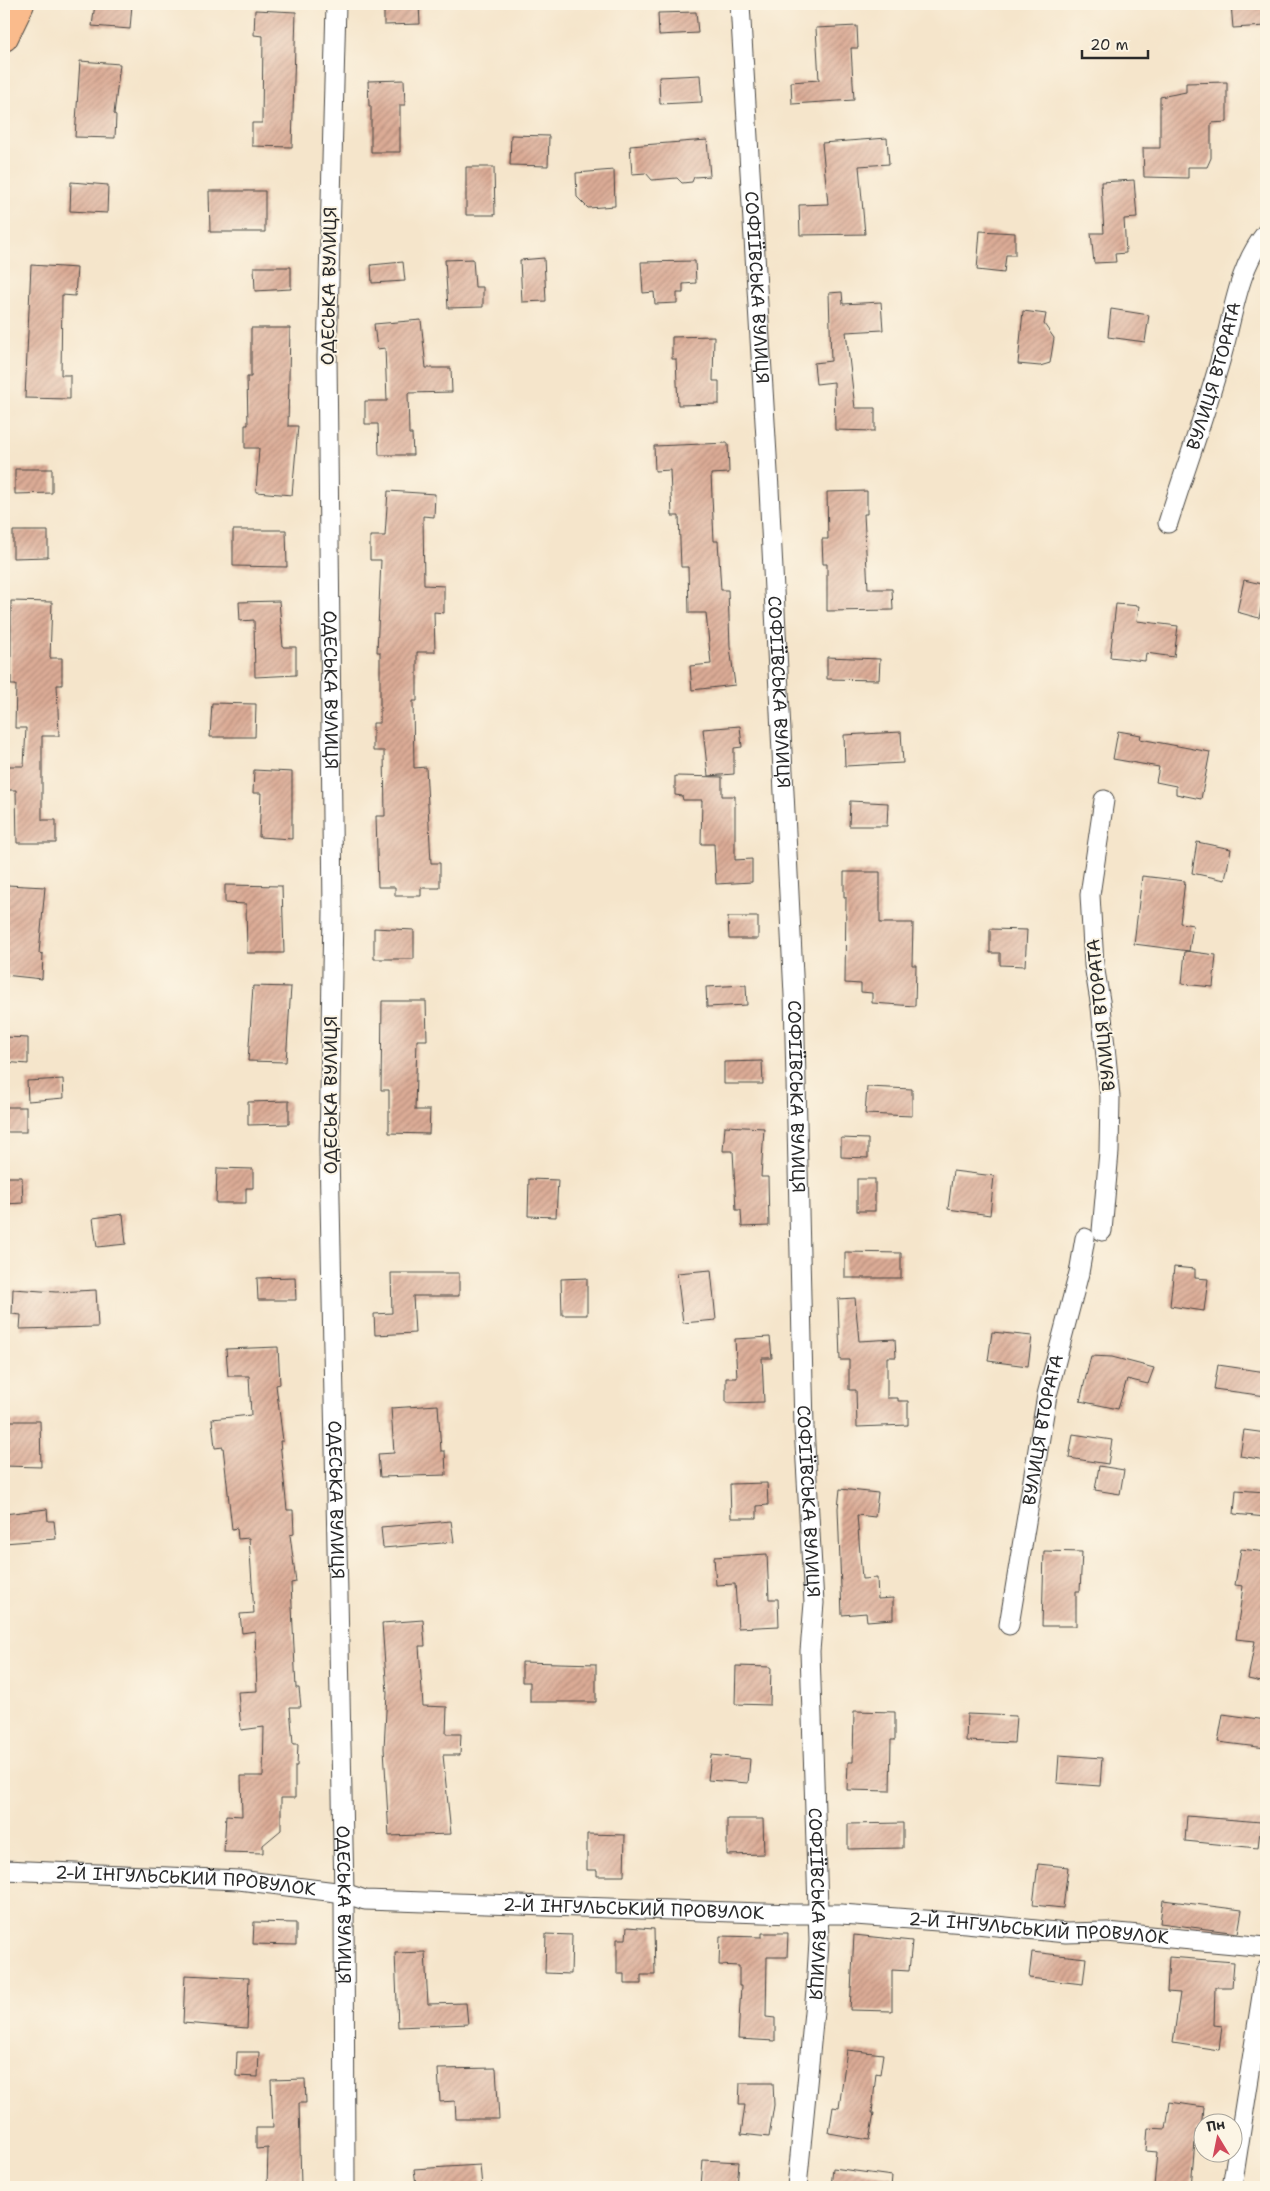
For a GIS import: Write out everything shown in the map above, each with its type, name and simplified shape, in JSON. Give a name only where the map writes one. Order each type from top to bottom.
[{"type":"main road","points":[[4,38],[20,4]]},
{"type":"street","name":"ОДЕСЬКА ВУЛИЦЯ","points":[[336,4],[327,356],[333,911],[329,1151],[344,1893],[344,2187]]},
{"type":"street","name":"СОФІЇВСЬКА ВУЛИЦЯ","points":[[740,4],[769,489],[794,995],[804,1427],[814,1602],[810,1651],[819,1941],[797,2187]]},
{"type":"street","name":"ВУЛИЦЯ ВТОРАТА","points":[[1168,523],[1224,344],[1243,270],[1256,246],[1266,233]]},
{"type":"street","name":"ВУЛИЦЯ ВТОРАТА","points":[[1009,1625],[1047,1395],[1079,1273],[1093,1235],[1109,1152],[1110,1097],[1101,1007],[1094,965],[1090,895],[1104,800]]},
{"type":"street","name":"2-Й ІНГУЛЬСЬКИЙ ПРОВУЛОК","points":[[4,1870],[239,1880],[344,1893],[365,1900],[817,1914],[956,1922],[1066,1933],[1107,1932],[1266,1947]]},
{"type":"street","points":[[1232,2187],[1243,2107],[1264,2010],[1266,1970]]},
{"type":"building","points":[[95,4],[132,4],[130,29],[92,26]]},
{"type":"building","points":[[384,4],[419,4],[420,24],[384,25]]},
{"type":"building","points":[[1231,4],[1266,4],[1266,26],[1233,28]]},
{"type":"building","points":[[255,10],[296,12],[292,147],[252,146],[252,123],[262,123],[263,36],[254,35]]},
{"type":"building","points":[[696,12],[698,33],[659,35],[658,13]]},
{"type":"building","points":[[857,26],[858,48],[851,48],[854,100],[792,104],[791,82],[819,80],[816,28]]},
{"type":"building","points":[[80,61],[120,64],[114,114],[116,115],[115,138],[75,137]]},
{"type":"building","points":[[700,75],[702,102],[660,104],[659,77]]},
{"type":"building","points":[[404,80],[405,105],[400,105],[400,152],[371,152],[371,106],[369,106],[368,81]]},
{"type":"building","points":[[1227,82],[1227,122],[1211,123],[1211,158],[1207,167],[1188,167],[1188,178],[1144,177],[1143,148],[1160,148],[1160,97],[1186,92],[1186,83]]},
{"type":"building","points":[[511,135],[549,136],[548,166],[510,165]]},
{"type":"building","points":[[887,138],[889,164],[859,166],[865,234],[800,235],[799,205],[828,204],[822,143]]},
{"type":"building","points":[[707,140],[710,176],[694,177],[692,182],[682,183],[677,178],[652,180],[646,173],[632,174],[630,146]]},
{"type":"building","points":[[466,167],[494,167],[495,215],[466,215]]},
{"type":"building","points":[[614,170],[615,206],[588,208],[577,197],[576,173]]},
{"type":"building","points":[[1134,180],[1137,218],[1124,219],[1126,253],[1115,254],[1116,262],[1094,263],[1091,233],[1104,233],[1101,182]]},
{"type":"building","points":[[71,182],[108,185],[107,213],[70,211]]},
{"type":"building","points":[[209,191],[265,191],[265,232],[210,232]]},
{"type":"building","points":[[980,231],[1015,233],[1015,255],[1006,255],[1004,273],[977,270]]},
{"type":"building","points":[[544,258],[546,301],[522,302],[520,260]]},
{"type":"building","points":[[473,259],[475,287],[483,287],[483,307],[448,308],[445,260]]},
{"type":"building","points":[[695,261],[696,283],[683,284],[683,293],[677,293],[677,303],[655,304],[654,292],[643,293],[641,262]]},
{"type":"building","points":[[403,262],[405,281],[372,283],[371,265]]},
{"type":"building","points":[[31,265],[77,268],[75,296],[62,295],[61,375],[70,375],[70,399],[25,398]]},
{"type":"building","points":[[254,267],[291,267],[291,289],[255,291]]},
{"type":"building","points":[[842,292],[843,304],[881,302],[883,330],[846,332],[855,408],[875,408],[875,431],[835,430],[834,382],[816,384],[814,363],[831,361],[829,293]]},
{"type":"building","points":[[1111,309],[1149,315],[1145,342],[1108,337]]},
{"type":"building","points":[[1023,311],[1046,314],[1044,324],[1054,338],[1050,363],[1040,366],[1018,364]]},
{"type":"building","points":[[421,320],[426,368],[451,368],[452,392],[408,393],[409,434],[412,434],[413,455],[379,455],[378,424],[365,424],[365,401],[387,401],[385,348],[377,349],[374,324]]},
{"type":"building","points":[[251,328],[290,328],[288,426],[298,426],[292,495],[256,492],[259,448],[245,448],[245,425],[248,425],[247,377],[251,377]]},
{"type":"building","points":[[714,336],[713,381],[719,381],[719,404],[678,405],[676,359],[672,359],[672,337]]},
{"type":"building","points":[[728,443],[729,473],[711,474],[714,541],[718,541],[721,590],[728,590],[730,647],[735,685],[692,690],[690,666],[711,664],[706,613],[689,613],[688,567],[681,567],[679,516],[672,516],[670,470],[655,471],[654,446]]},
{"type":"building","points":[[15,469],[52,469],[52,493],[15,494]]},
{"type":"building","points":[[388,491],[435,494],[434,517],[423,516],[424,585],[444,586],[444,613],[434,612],[435,652],[417,652],[417,701],[413,701],[414,768],[426,767],[431,863],[440,863],[440,888],[421,888],[421,896],[395,896],[395,887],[378,887],[376,816],[385,816],[384,751],[373,751],[373,723],[380,723],[380,652],[377,652],[381,560],[370,560],[370,536],[385,536]]},
{"type":"building","points":[[867,491],[867,514],[864,514],[868,589],[892,589],[893,610],[827,611],[827,564],[823,564],[822,539],[828,539],[827,492]]},
{"type":"building","points":[[233,530],[286,530],[287,567],[233,566]]},
{"type":"building","points":[[13,531],[48,531],[48,557],[13,558]]},
{"type":"building","points":[[1244,580],[1266,585],[1259,618],[1237,612]]},
{"type":"building","points":[[11,601],[52,602],[50,658],[62,658],[62,685],[57,685],[59,736],[42,736],[42,820],[56,820],[56,843],[17,843],[16,790],[5,790],[5,766],[24,766],[26,728],[15,728],[16,685],[11,685]]},
{"type":"building","points":[[279,601],[283,647],[296,647],[296,675],[255,677],[254,620],[240,621],[239,602]]},
{"type":"building","points":[[1116,604],[1139,606],[1137,621],[1178,626],[1174,657],[1146,653],[1145,661],[1110,657]]},
{"type":"building","points":[[827,657],[880,659],[879,680],[827,679]]},
{"type":"building","points":[[212,703],[256,704],[255,737],[210,737]]},
{"type":"building","points":[[740,726],[742,747],[734,748],[734,774],[708,776],[703,729]]},
{"type":"building","points":[[1118,731],[1141,735],[1140,739],[1210,752],[1201,799],[1176,794],[1176,786],[1156,782],[1159,767],[1113,759]]},
{"type":"building","points":[[901,732],[903,763],[845,766],[844,735]]},
{"type":"building","points":[[254,770],[292,772],[292,839],[259,837],[261,793],[253,793]]},
{"type":"building","points":[[675,776],[722,777],[722,796],[735,796],[735,860],[752,859],[752,882],[716,884],[714,844],[701,844],[702,800],[683,800],[682,796],[675,795]]},
{"type":"building","points":[[850,801],[888,803],[887,826],[849,826]]},
{"type":"building","points":[[1197,842],[1231,849],[1225,880],[1192,873]]},
{"type":"building","points":[[844,872],[880,872],[880,923],[913,923],[912,965],[916,965],[915,1006],[872,1003],[872,993],[861,992],[861,984],[845,983],[846,897],[844,897]]},
{"type":"building","points":[[1142,876],[1185,881],[1180,923],[1193,925],[1189,951],[1134,944]]},
{"type":"building","points":[[7,885],[45,887],[39,953],[43,954],[42,979],[4,975]]},
{"type":"building","points":[[225,885],[282,886],[284,953],[247,953],[246,904],[225,903]]},
{"type":"building","points":[[728,917],[758,917],[758,939],[729,939]]},
{"type":"building","points":[[374,928],[414,930],[414,959],[374,959]]},
{"type":"building","points":[[990,929],[1027,930],[1025,966],[1000,965],[1000,953],[990,953]]},
{"type":"building","points":[[1185,951],[1216,955],[1213,987],[1182,984]]},
{"type":"building","points":[[746,985],[747,1005],[707,1007],[706,987]]},
{"type":"building","points":[[253,986],[291,987],[286,1062],[248,1061]]},
{"type":"building","points":[[382,1001],[426,1001],[427,1040],[417,1040],[415,1110],[430,1110],[429,1134],[389,1133],[389,1090],[381,1090]]},
{"type":"building","points":[[4,1037],[28,1038],[28,1064],[4,1062]]},
{"type":"building","points":[[762,1061],[763,1084],[724,1084],[724,1062]]},
{"type":"building","points":[[63,1079],[64,1098],[28,1101],[27,1081]]},
{"type":"building","points":[[867,1087],[912,1089],[912,1116],[865,1114]]},
{"type":"building","points":[[289,1101],[289,1124],[248,1125],[248,1102]]},
{"type":"building","points":[[4,1107],[26,1107],[26,1132],[4,1132]]},
{"type":"building","points":[[725,1126],[764,1128],[761,1177],[768,1177],[769,1226],[742,1227],[741,1210],[736,1210],[733,1151],[723,1151]]},
{"type":"building","points":[[841,1138],[868,1139],[868,1158],[841,1157]]},
{"type":"building","points":[[217,1168],[253,1169],[253,1188],[246,1188],[246,1203],[216,1203]]},
{"type":"building","points":[[953,1171],[994,1176],[990,1215],[948,1209]]},
{"type":"building","points":[[4,1177],[22,1177],[23,1203],[4,1204]]},
{"type":"building","points":[[529,1179],[558,1180],[556,1217],[528,1216]]},
{"type":"building","points":[[857,1179],[875,1179],[875,1211],[857,1211]]},
{"type":"building","points":[[123,1214],[126,1244],[97,1247],[93,1218]]},
{"type":"building","points":[[845,1252],[901,1253],[901,1278],[845,1278]]},
{"type":"building","points":[[1174,1267],[1195,1269],[1195,1278],[1208,1279],[1204,1311],[1170,1306]]},
{"type":"building","points":[[711,1270],[716,1320],[683,1323],[677,1273]]},
{"type":"building","points":[[391,1273],[459,1273],[459,1296],[413,1296],[415,1333],[375,1335],[374,1314],[392,1313]]},
{"type":"building","points":[[295,1277],[296,1300],[258,1300],[257,1278]]},
{"type":"building","points":[[587,1278],[587,1315],[562,1315],[561,1279]]},
{"type":"building","points":[[13,1289],[56,1292],[96,1290],[98,1327],[20,1329],[21,1315],[12,1314]]},
{"type":"building","points":[[855,1298],[859,1341],[895,1339],[896,1357],[887,1357],[887,1398],[898,1398],[898,1401],[908,1401],[908,1425],[857,1427],[856,1390],[849,1390],[849,1360],[840,1360],[838,1299]]},
{"type":"building","points":[[992,1332],[1032,1336],[1028,1366],[988,1361]]},
{"type":"building","points":[[770,1337],[772,1358],[762,1358],[764,1402],[726,1403],[726,1378],[737,1378],[735,1339]]},
{"type":"building","points":[[278,1347],[280,1384],[276,1385],[283,1441],[280,1441],[287,1510],[293,1510],[294,1534],[290,1535],[296,1582],[291,1583],[296,1688],[299,1688],[301,1707],[290,1707],[293,1744],[298,1744],[297,1766],[295,1766],[295,1798],[281,1798],[281,1830],[263,1845],[263,1853],[224,1852],[226,1815],[242,1816],[241,1776],[263,1776],[264,1727],[241,1730],[238,1692],[257,1691],[255,1631],[242,1633],[240,1614],[254,1613],[249,1538],[238,1539],[237,1528],[232,1529],[223,1447],[215,1448],[212,1419],[251,1415],[249,1376],[228,1376],[226,1349]]},
{"type":"building","points":[[1091,1356],[1112,1357],[1154,1368],[1148,1384],[1127,1379],[1118,1409],[1080,1401]]},
{"type":"building","points":[[1218,1365],[1266,1372],[1266,1396],[1214,1389]]},
{"type":"building","points":[[438,1405],[441,1451],[445,1451],[446,1475],[380,1477],[378,1454],[394,1453],[391,1408]]},
{"type":"building","points":[[4,1421],[40,1421],[41,1467],[4,1466]]},
{"type":"building","points":[[1244,1430],[1266,1433],[1266,1460],[1240,1456]]},
{"type":"building","points":[[1073,1434],[1112,1440],[1108,1464],[1069,1458]]},
{"type":"building","points":[[1099,1466],[1124,1470],[1120,1494],[1095,1490]]},
{"type":"building","points":[[767,1483],[768,1505],[757,1506],[757,1518],[731,1518],[730,1484]]},
{"type":"building","points":[[840,1489],[878,1493],[875,1517],[857,1515],[862,1579],[877,1578],[878,1599],[893,1598],[893,1619],[867,1621],[866,1613],[842,1615],[838,1508]]},
{"type":"building","points":[[1236,1490],[1266,1492],[1266,1517],[1234,1514]]},
{"type":"building","points":[[47,1509],[48,1521],[54,1521],[56,1539],[4,1543],[4,1514]]},
{"type":"building","points":[[451,1521],[454,1542],[383,1548],[381,1527]]},
{"type":"building","points":[[1241,1549],[1266,1552],[1266,1683],[1248,1679],[1255,1641],[1236,1639],[1243,1586],[1235,1585]]},
{"type":"building","points":[[1044,1551],[1082,1552],[1080,1591],[1076,1591],[1076,1626],[1042,1626]]},
{"type":"building","points":[[767,1554],[769,1599],[778,1599],[779,1626],[738,1628],[735,1584],[716,1585],[714,1557]]},
{"type":"building","points":[[423,1620],[425,1646],[419,1646],[423,1706],[447,1707],[446,1734],[461,1734],[460,1755],[443,1755],[451,1834],[389,1836],[384,1748],[387,1693],[382,1623]]},
{"type":"building","points":[[522,1662],[596,1664],[596,1702],[530,1702],[530,1682],[522,1682]]},
{"type":"building","points":[[736,1666],[771,1667],[770,1705],[735,1704]]},
{"type":"building","points":[[854,1711],[895,1712],[895,1740],[891,1740],[890,1791],[847,1790],[848,1762],[853,1762]]},
{"type":"building","points":[[967,1714],[1016,1716],[1014,1743],[966,1741]]},
{"type":"building","points":[[1223,1714],[1266,1720],[1266,1748],[1218,1742]]},
{"type":"building","points":[[711,1755],[750,1759],[748,1783],[708,1780]]},
{"type":"building","points":[[1059,1755],[1102,1758],[1100,1786],[1057,1783]]},
{"type":"building","points":[[1187,1816],[1261,1822],[1258,1848],[1185,1841]]},
{"type":"building","points":[[727,1819],[763,1819],[764,1854],[727,1855]]},
{"type":"building","points":[[903,1823],[903,1848],[848,1849],[848,1824]]},
{"type":"building","points":[[587,1834],[625,1835],[624,1876],[597,1876],[597,1870],[587,1870]]},
{"type":"building","points":[[1038,1864],[1068,1867],[1063,1908],[1033,1905]]},
{"type":"building","points":[[1163,1900],[1242,1910],[1238,1933],[1160,1923]]},
{"type":"building","points":[[254,1922],[296,1923],[296,1945],[253,1944]]},
{"type":"building","points":[[627,1927],[654,1929],[655,1975],[641,1975],[641,1984],[624,1984],[624,1974],[617,1974],[617,1939],[626,1939]]},
{"type":"building","points":[[762,1933],[788,1933],[787,1957],[767,1957],[766,2017],[775,2018],[775,2041],[738,2039],[741,1986],[739,1986],[739,1966],[719,1965],[720,1936],[762,1937]]},
{"type":"building","points":[[546,1934],[572,1935],[571,1974],[545,1973]]},
{"type":"building","points":[[854,1935],[912,1941],[909,1971],[892,1970],[892,2011],[850,2010]]},
{"type":"building","points":[[425,1952],[428,2004],[466,2003],[468,2024],[398,2027],[395,1953]]},
{"type":"building","points":[[1032,1952],[1086,1958],[1083,1984],[1029,1978]]},
{"type":"building","points":[[1169,1957],[1234,1962],[1232,1987],[1215,1987],[1214,2025],[1222,2026],[1219,2050],[1173,2043],[1180,1993],[1167,1992]]},
{"type":"building","points":[[185,1975],[249,1978],[247,2028],[183,2023]]},
{"type":"building","points":[[847,2050],[883,2054],[880,2074],[876,2073],[872,2113],[874,2113],[869,2140],[829,2133],[833,2107],[839,2108]]},
{"type":"building","points":[[237,2052],[259,2052],[258,2077],[236,2076]]},
{"type":"building","points":[[496,2068],[499,2119],[456,2119],[455,2101],[440,2102],[438,2069]]},
{"type":"building","points":[[305,2079],[306,2103],[299,2103],[301,2187],[267,2187],[268,2148],[256,2149],[256,2128],[273,2128],[271,2080]]},
{"type":"building","points":[[740,2083],[773,2083],[774,2105],[769,2137],[741,2134],[745,2105],[739,2105]]},
{"type":"building","points":[[1170,2102],[1204,2107],[1203,2114],[1192,2114],[1193,2164],[1191,2187],[1154,2187],[1157,2152],[1146,2151],[1148,2128],[1166,2129]]},
{"type":"building","points":[[703,2160],[739,2162],[737,2187],[701,2187]]},
{"type":"building","points":[[480,2165],[482,2187],[416,2185],[414,2169]]},
{"type":"building","points":[[833,2168],[892,2176],[891,2187],[831,2187]]}]
